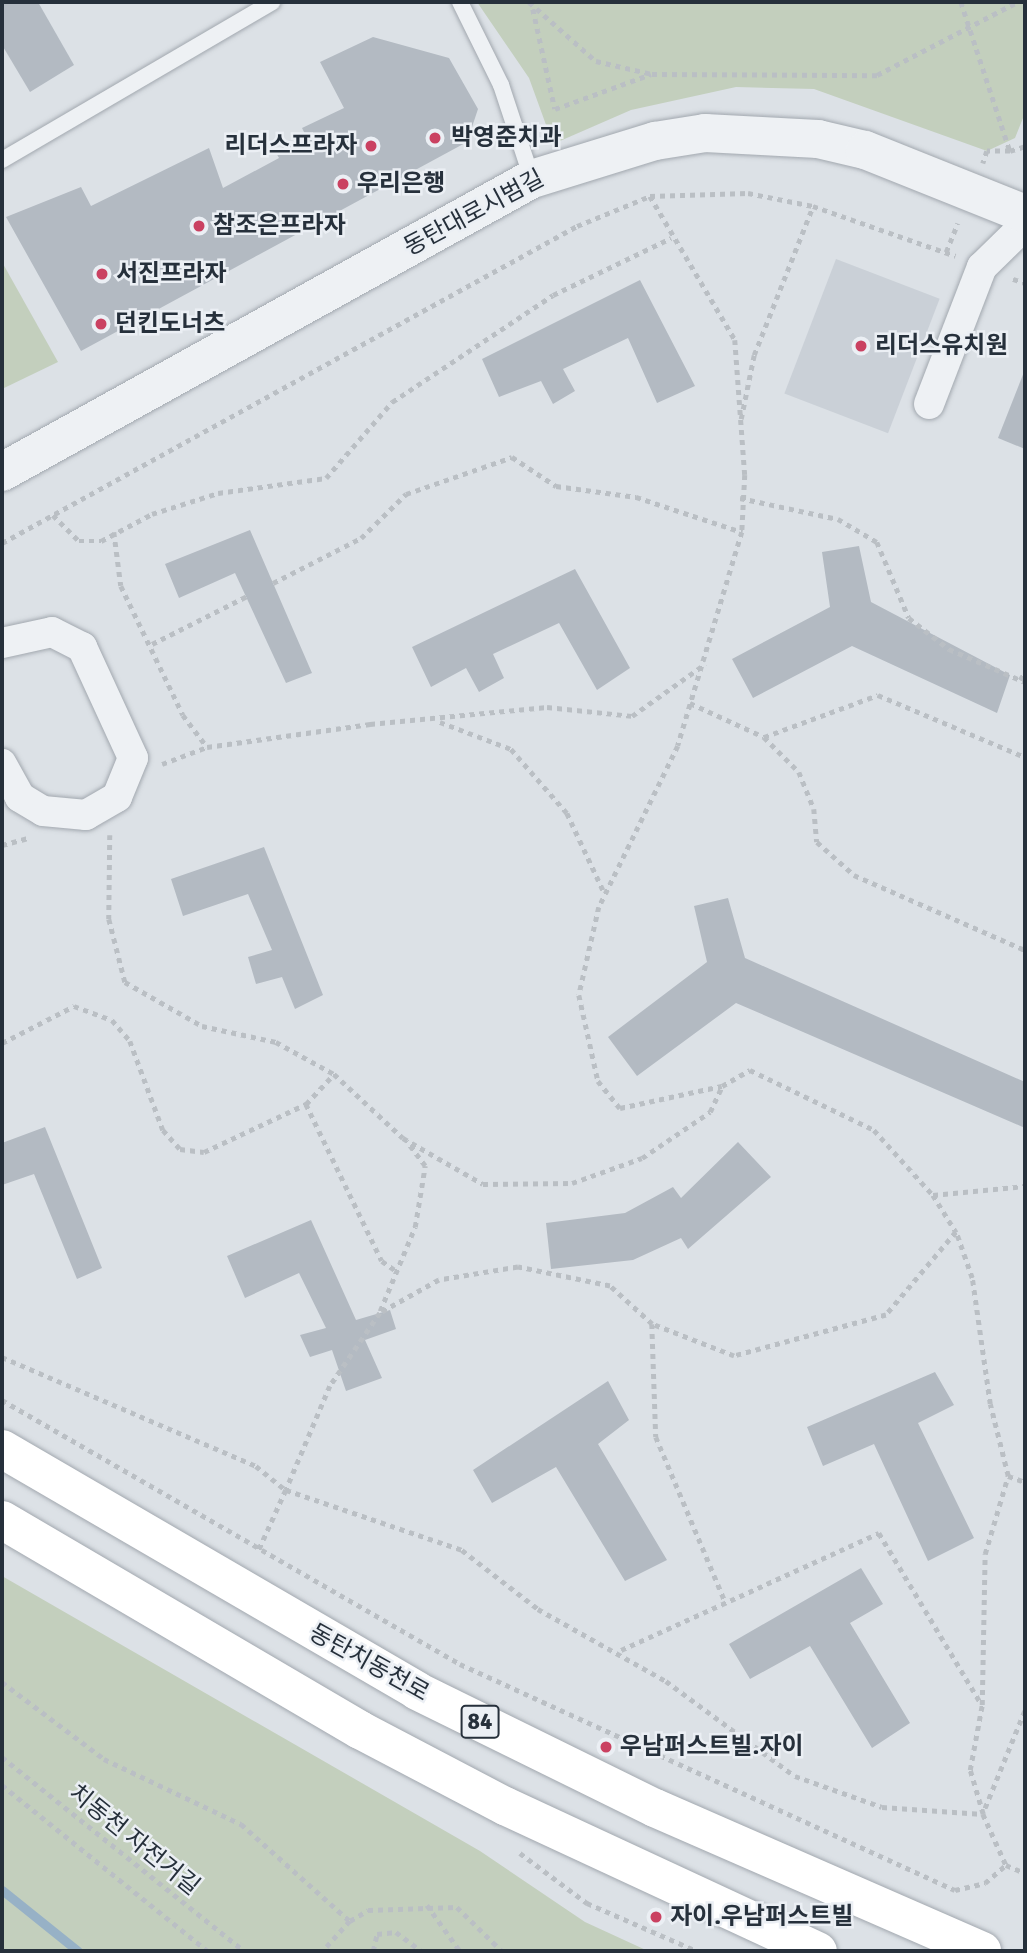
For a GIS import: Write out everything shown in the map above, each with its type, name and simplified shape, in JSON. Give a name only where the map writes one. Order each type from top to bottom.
[{"type":"main road","name":"동탄치동천로","points":[[2,1449],[417,1691],[655,1808],[982,1951]]},
{"type":"main road","name":"84","points":[[2,1520],[372,1736],[505,1806],[818,1951]]},
{"type":"street","name":"동탄대로시범길","points":[[2,472],[532,179],[655,141],[757,133],[865,150],[1025,214]]},
{"type":"street","points":[[929,404],[982,267],[1025,225]]},
{"type":"street","points":[[2,643],[52,632],[82,647],[133,758],[117,797],[86,815],[43,811],[20,797],[2,764]]},
{"type":"lane","points":[[2,160],[272,2]]},
{"type":"lane","points":[[460,2],[501,85],[532,179]]},
{"type":"path","points":[[529,2],[533,9],[555,109],[652,74]]},
{"type":"path","points":[[961,2],[1010,151]]},
{"type":"path","points":[[533,9],[596,61],[652,74],[877,75],[972,30],[1017,2]]},
{"type":"path","points":[[987,151],[1010,151],[1025,146]]},
{"type":"path","points":[[2,543],[578,226],[650,196],[748,193],[813,206],[1025,283]]},
{"type":"path","points":[[650,196],[671,238],[736,340],[739,430],[745,475],[740,498],[742,532],[678,746],[604,891],[579,995],[598,1081],[620,1108],[722,1086],[750,1070],[873,1130],[933,1195],[956,1232],[972,1279],[990,1404],[1008,1476],[985,1554],[982,1705],[970,1770],[983,1814],[1006,1865],[1025,1873]]},
{"type":"path","points":[[739,430],[754,355],[813,206]]},
{"type":"path","points":[[52,515],[79,541],[100,541],[114,531],[218,493],[326,478],[392,402],[424,379],[553,295],[671,238]]},
{"type":"path","points":[[273,583],[361,538],[406,494],[512,457],[556,486],[636,497],[742,532]]},
{"type":"path","points":[[740,498],[838,519],[877,542],[909,618],[949,649],[1023,681],[1025,672]]},
{"type":"path","points":[[114,531],[121,586],[152,644],[183,715],[207,747]]},
{"type":"path","points":[[152,644],[247,596]]},
{"type":"path","points":[[157,766],[207,747],[370,724],[440,722],[547,707],[632,716],[705,663]]},
{"type":"path","points":[[764,737],[878,695],[1025,757]]},
{"type":"path","points":[[690,703],[764,737],[799,772],[814,809],[817,842],[832,857],[888,892],[1025,950]]},
{"type":"path","points":[[440,722],[511,749],[567,813],[604,891]]},
{"type":"path","points":[[112,825],[109,919],[125,982],[202,1026],[276,1042],[334,1074],[403,1138],[425,1166],[415,1227],[398,1272],[380,1313],[330,1385],[258,1552]]},
{"type":"path","points":[[2,1042],[74,1006],[112,1020],[130,1041],[163,1130],[180,1149],[204,1152],[306,1104],[334,1074]]},
{"type":"path","points":[[403,1138],[483,1184],[572,1183],[642,1158],[710,1112],[722,1086]]},
{"type":"path","points":[[306,1104],[382,1261],[398,1272]]},
{"type":"path","points":[[933,1195],[1025,1186]]},
{"type":"path","points":[[380,1313],[439,1280],[518,1268],[610,1286],[652,1324],[734,1356],[810,1340],[886,1315],[956,1232]]},
{"type":"path","points":[[652,1324],[656,1437],[725,1601]]},
{"type":"path","points":[[2,1357],[256,1466],[286,1490],[462,1550],[538,1609],[621,1651],[796,1776],[882,1807],[983,1814]]},
{"type":"path","points":[[2,1400],[258,1552],[460,1664],[955,1890],[985,1883],[1006,1865]]},
{"type":"path","points":[[1008,1476],[1025,1482]]},
{"type":"path","points":[[621,1651],[725,1601],[879,1533],[898,1573],[982,1705]]},
{"type":"path","points":[[2,1682],[104,1759],[241,1824],[350,1921]]},
{"type":"path","points":[[983,1814],[1025,1711]]},
{"type":"path","name":"치동천 자전거길","points":[[2,1757],[244,1951]]},
{"type":"path","points":[[2,1785],[208,1951]]},
{"type":"path","points":[[426,1904],[460,1951]]},
{"type":"path","points":[[323,1951],[350,1921],[368,1910],[426,1904],[457,1907],[502,1951]]},
{"type":"path","points":[[373,1951],[377,1934],[396,1932],[421,1951]]},
{"type":"shaded area","name":"리더스유치원","points":[[836,259],[940,299],[888,433],[784,393]]},
{"type":"green space","points":[[477,2],[1025,2],[1025,113],[1015,138],[987,151],[814,89],[736,87],[631,110],[553,144],[529,78]]},
{"type":"green space","points":[[2,262],[58,362],[2,389]]},
{"type":"green space","points":[[2,1576],[480,1851],[585,1922],[648,1951],[2,1951]]},
{"type":"building","points":[[2,2],[38,2],[74,65],[30,92],[2,45]]},
{"type":"building","points":[[373,37],[449,58],[478,109],[467,142],[81,351],[6,217],[81,187],[91,206],[209,148],[223,188],[279,158],[275,151],[306,136],[302,128],[344,108],[320,62]]},
{"type":"building","points":[[640,280],[695,386],[657,403],[628,338],[563,369],[575,391],[553,404],[541,381],[499,397],[482,359]]},
{"type":"building","points":[[1025,372],[1025,449],[998,438]]},
{"type":"building","points":[[250,530],[312,673],[286,683],[235,573],[179,598],[165,564]]},
{"type":"building","points":[[859,546],[871,602],[1010,675],[997,713],[852,646],[753,698],[732,659],[830,607],[822,552]]},
{"type":"building","points":[[575,569],[630,668],[597,690],[559,623],[493,654],[504,678],[479,692],[466,668],[431,687],[412,647]]},
{"type":"building","points":[[264,847],[323,995],[295,1009],[282,977],[256,984],[248,957],[272,950],[248,894],[183,916],[171,879]]},
{"type":"building","points":[[728,898],[745,958],[1025,1082],[1025,1128],[736,1003],[637,1076],[608,1037],[707,962],[694,906]]},
{"type":"building","points":[[45,1127],[102,1268],[77,1279],[34,1174],[2,1185],[2,1143]]},
{"type":"building","points":[[738,1142],[771,1177],[688,1249],[681,1238],[633,1260],[551,1269],[546,1223],[625,1213],[673,1187],[681,1198]]},
{"type":"building","points":[[311,1220],[356,1320],[390,1310],[396,1329],[365,1340],[382,1378],[346,1391],[332,1350],[310,1357],[300,1335],[326,1328],[299,1273],[245,1298],[227,1256]]},
{"type":"building","points":[[935,1372],[954,1405],[918,1423],[974,1538],[928,1561],[874,1444],[823,1466],[807,1427]]},
{"type":"building","points":[[608,1381],[629,1420],[598,1444],[667,1560],[625,1581],[556,1467],[492,1503],[473,1470]]},
{"type":"building","points":[[861,1568],[883,1604],[850,1623],[910,1723],[872,1748],[810,1646],[750,1679],[729,1644]]},
{"type":"waterway","points":[[2,1890],[78,1951]]},
{"type":"place","name":"박영준치과","points":[[435,138]]},
{"type":"place","name":"리더스프라자","points":[[371,146]]},
{"type":"place","name":"우리은행","points":[[343,184]]},
{"type":"place","name":"참조은프라자","points":[[199,226]]},
{"type":"place","name":"서진프라자","points":[[102,274]]},
{"type":"place","name":"던킨도너츠","points":[[101,324]]},
{"type":"place","name":"리더스유치원","points":[[861,346]]},
{"type":"place","name":"우남퍼스트빌.자이","points":[[606,1747]]},
{"type":"place","name":"자이.우남퍼스트빌","points":[[656,1917]]}]
